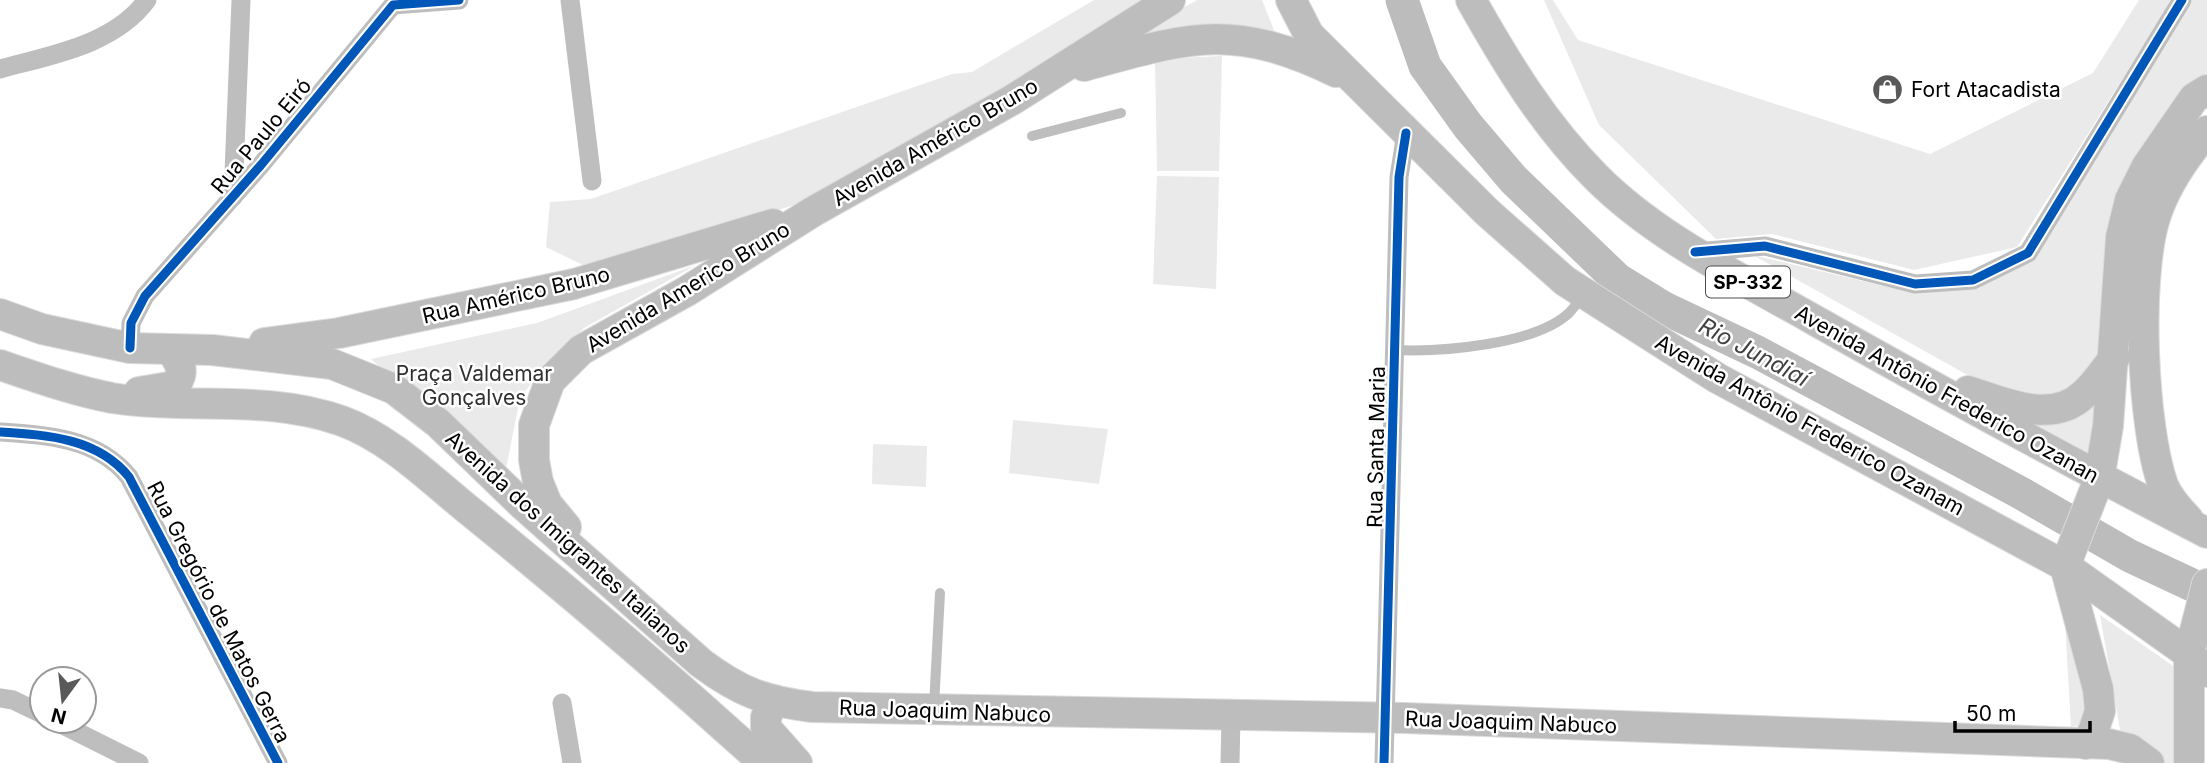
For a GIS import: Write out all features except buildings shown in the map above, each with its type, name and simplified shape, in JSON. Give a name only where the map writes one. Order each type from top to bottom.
[{"type":"main road","points":[[1056,73],[1170,0]]},
{"type":"main road","name":"Avenida Antônio Frederico Ozanam","points":[[1291,0],[1309,35],[1487,212],[1565,281],[1717,378],[2067,562],[2198,663]]},
{"type":"main road","name":"Avenida Antônio Frederico Ozanan","points":[[1471,0],[1531,101],[1569,148],[1637,213],[1695,252],[1903,370],[2095,492],[2201,530]]},
{"type":"main road","points":[[1056,73],[1169,43],[1208,37],[1241,39],[1298,54],[1356,82]]},
{"type":"main road","name":"Avenida Américo Bruno","points":[[814,211],[1056,73]]},
{"type":"main road","points":[[2201,530],[2164,488],[2154,450],[2131,328],[2121,237],[2130,200],[2167,133],[2194,99],[2207,90]]},
{"type":"main road","points":[[1903,370],[2021,407],[2054,410],[2082,397],[2115,357],[2131,328],[2155,219],[2185,157],[2207,131]]},
{"type":"main road","name":"Rua Américo Bruno","points":[[212,350],[339,333],[574,284],[814,211]]},
{"type":"main road","name":"Avenida Americo Bruno","points":[[582,554],[568,529],[547,503],[538,482],[534,460],[534,425],[550,381],[581,350],[609,332],[687,291],[814,211]]},
{"type":"main road","name":"Avenida dos Imigrantes Italianos","points":[[0,314],[42,329],[130,348],[212,350],[332,364],[394,388],[438,423],[522,503],[701,663],[728,683],[765,700],[812,707]]},
{"type":"main road","points":[[111,398],[175,386],[181,376],[182,366],[172,351]]},
{"type":"main road","points":[[2085,744],[2093,732],[2100,711],[2098,689],[2067,562],[2095,492],[2115,357]]},
{"type":"main road","name":"Avenida dos Imigrantes Italianos","points":[[0,365],[111,398],[250,403],[295,408],[343,422],[374,437],[506,540],[764,763]]},
{"type":"main road","points":[[2189,763],[2198,663],[2196,623],[2207,584]]},
{"type":"main road","points":[[686,693],[735,716],[745,716],[765,700]]},
{"type":"main road","points":[[765,700],[766,728],[797,763]]},
{"type":"main road","name":"Rua Joaquim Nabuco","points":[[812,707],[1385,718],[2109,744],[2130,749],[2149,763]]},
{"type":"street","points":[[0,69],[66,51],[114,30],[147,0]]},
{"type":"street","points":[[233,197],[241,0]]},
{"type":"street","name":"Rua Paulo Eiró","points":[[130,348],[131,323],[145,296],[233,197],[393,5],[459,0]]},
{"type":"street","points":[[570,0],[592,181]]},
{"type":"street","points":[[1695,252],[1765,246],[1915,284],[1973,280],[2028,253],[2182,0]]},
{"type":"street","name":"Rua Santa Maria","points":[[1384,763],[1399,177],[1406,133]]},
{"type":"street","name":"Rua Gregório de Matos Gerra","points":[[0,432],[42,435],[85,445],[115,459],[129,477],[278,763]]},
{"type":"street","points":[[0,698],[13,700],[28,707]]},
{"type":"street","points":[[562,703],[572,763]]},
{"type":"street","points":[[1230,763],[1231,717]]},
{"type":"street","points":[[83,735],[139,763]]},
{"type":"lane","points":[[1032,136],[1121,113]]},
{"type":"lane","points":[[1395,350],[1418,351],[1490,342],[1538,331],[1568,314],[1584,294]]},
{"type":"lane","points":[[934,710],[940,593]]},
{"type":"green space","points":[[1094,0],[1146,0],[955,118],[803,202],[614,263],[587,267],[546,247],[550,202],[591,199],[952,74],[972,72]]},
{"type":"green space","points":[[1197,0],[1262,0],[1277,38],[1120,44]]},
{"type":"green space","points":[[1544,0],[1553,0],[1578,40],[1930,154],[2093,73],[2139,0],[2172,0],[2017,247],[1914,270],[1772,234],[1716,239],[1599,125]]},
{"type":"green space","points":[[2192,0],[2207,0],[2207,79],[2107,356],[2076,393],[2037,400],[1996,391],[1753,255],[1913,293],[2030,260]]},
{"type":"green space","points":[[1222,56],[1219,171],[1157,171],[1155,59]]},
{"type":"green space","points":[[1157,176],[1219,177],[1216,289],[1153,284]]},
{"type":"green space","name":"Praça Valdemar Gonçalves","points":[[696,265],[584,328],[551,358],[520,398],[505,474],[371,359],[537,323]]},
{"type":"green space","points":[[2107,375],[2098,458],[1981,401],[2030,414]]},
{"type":"green space","points":[[1013,420],[1108,429],[1099,484],[1009,473]]},
{"type":"green space","points":[[873,444],[927,446],[926,487],[872,484]]},
{"type":"green space","points":[[2064,604],[2091,701],[2081,725],[2071,727]]},
{"type":"green space","points":[[2100,615],[2176,668],[2179,763],[2164,763],[2156,748],[2120,730]]},
{"type":"waterway","name":"Rio Jundiaí","points":[[1402,0],[1425,66],[1468,126],[1514,180],[1617,279],[1664,308],[1757,352],[2019,492],[2130,556],[2207,592]]},
{"type":"cycle path","points":[[130,348],[131,323],[145,296],[261,165],[393,5],[459,0]]},
{"type":"cycle path","points":[[1695,252],[1765,246],[1915,284],[1973,280],[2028,253],[2182,0]]},
{"type":"cycle path","points":[[1384,763],[1399,177],[1406,133]]},
{"type":"cycle path","points":[[0,432],[53,437],[87,446],[116,464],[129,477],[278,763]]},
{"type":"place","name":"Fort Atacadista","points":[[1888,89]]}]
